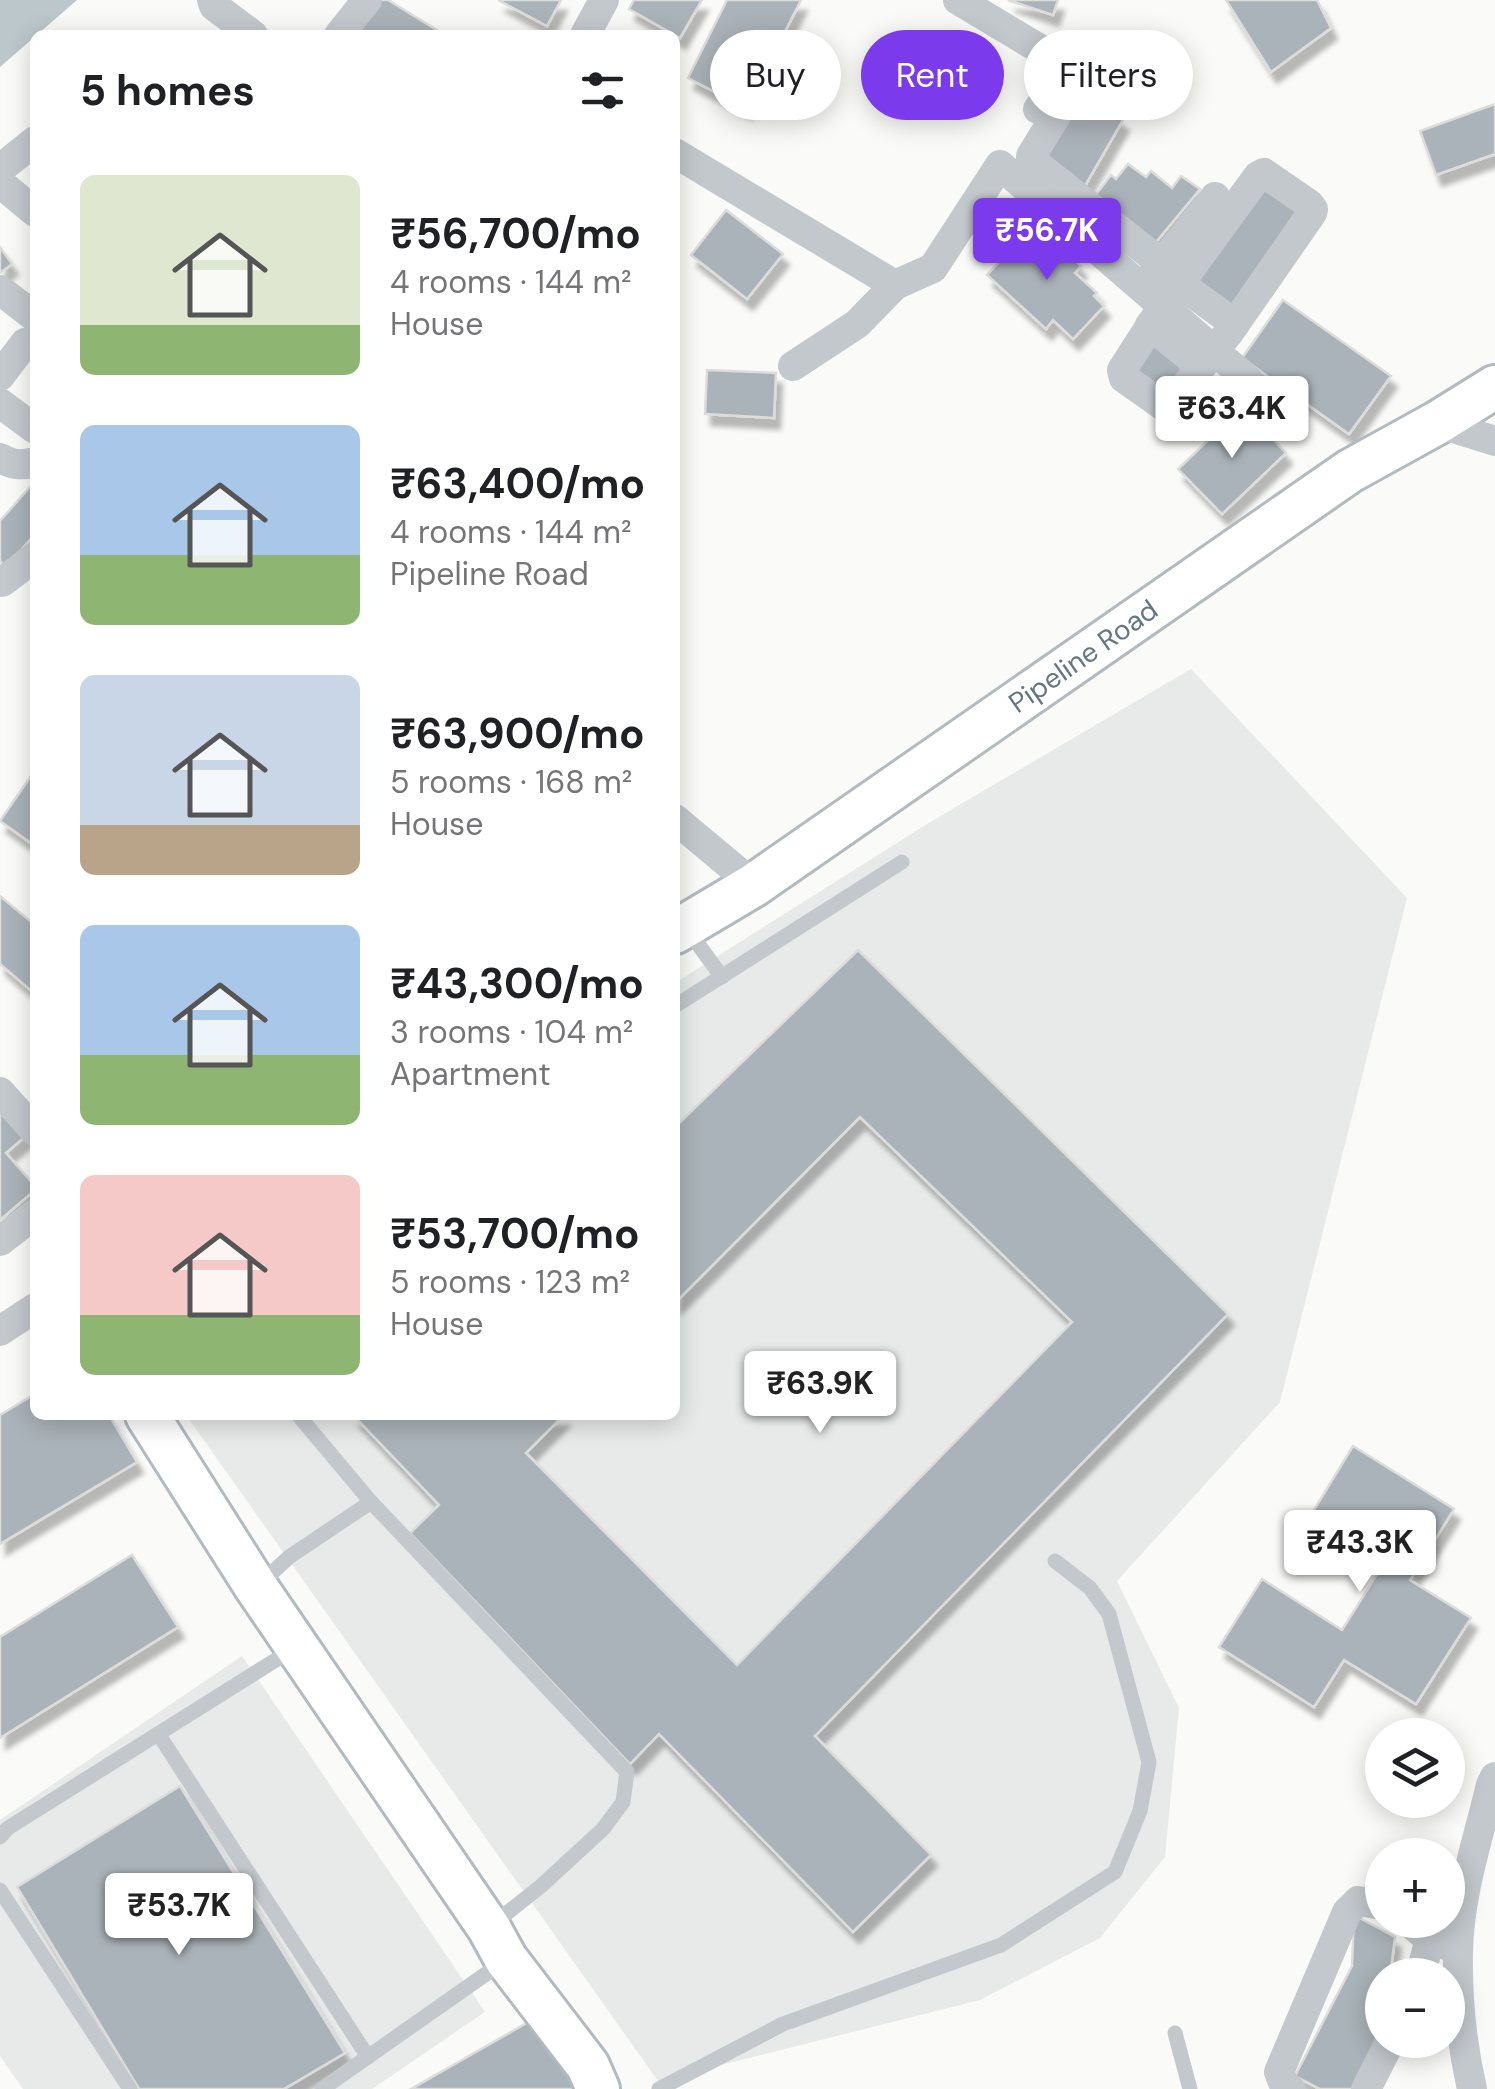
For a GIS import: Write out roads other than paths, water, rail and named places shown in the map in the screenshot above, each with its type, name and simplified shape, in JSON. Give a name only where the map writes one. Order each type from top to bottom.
[{"type":"street","points":[[212,0],[214,6],[246,30]]},
{"type":"street","points":[[343,30],[367,0]]},
{"type":"street","points":[[588,30],[604,0]]},
{"type":"street","points":[[958,0],[1024,39]]},
{"type":"street","points":[[793,366],[857,324],[894,285],[933,268],[1031,120]]},
{"type":"street","points":[[1060,120],[1031,160],[1159,293],[1206,358],[1248,380]]},
{"type":"street","points":[[0,169],[30,145]]},
{"type":"street","points":[[680,156],[894,285]]},
{"type":"street","points":[[1000,165],[1159,293],[1234,324]]},
{"type":"street","points":[[1159,293],[1258,176],[1264,173],[1313,209],[1234,324],[1166,407],[1124,378],[1122,370],[1159,293],[1214,197]]},
{"type":"street","points":[[0,183],[30,208]]},
{"type":"street","points":[[0,290],[30,314]]},
{"type":"street","points":[[0,376],[30,341]]},
{"type":"street","name":"Pipeline Road","points":[[680,929],[754,885],[1350,471],[1495,388]]},
{"type":"street","points":[[0,404],[30,425]]},
{"type":"street","points":[[1437,423],[1495,441]]},
{"type":"street","points":[[0,458],[13,465],[30,464]]},
{"type":"street","points":[[11,588],[30,564]]},
{"type":"street","points":[[680,824],[754,885]]},
{"type":"street","points":[[0,1092],[30,1125]]},
{"type":"street","points":[[0,1241],[30,1218]]},
{"type":"street","points":[[0,1331],[30,1311]]},
{"type":"street","points":[[150,1420],[256,1588],[498,1944],[588,2066],[598,2089]]},
{"type":"street","points":[[1480,1891],[1491,1784],[1495,1777]]},
{"type":"street","points":[[1290,2089],[1279,2072],[1347,1912],[1358,1901],[1365,1902]]},
{"type":"street","points":[[1432,1938],[1472,2089]]},
{"type":"street","points":[[1366,2089],[1382,2058]]},
{"type":"lane","points":[[680,1003],[902,862]]},
{"type":"lane","points":[[680,929],[722,976]]},
{"type":"lane","points":[[302,1420],[371,1502],[627,1772],[623,1802],[604,1829],[541,1886],[498,1944],[368,2057],[322,2089]]},
{"type":"lane","points":[[256,1588],[289,1558],[371,1502]]},
{"type":"lane","points":[[659,2089],[783,2024],[1001,1945],[1114,1872],[1140,1811],[1149,1762],[1109,1614],[1090,1588],[1056,1561]]},
{"type":"lane","points":[[0,1836],[296,1647]]},
{"type":"lane","points":[[160,1735],[368,2057]]},
{"type":"lane","points":[[0,1890],[130,2089]]},
{"type":"lane","points":[[1175,2033],[1190,2089]]}]
